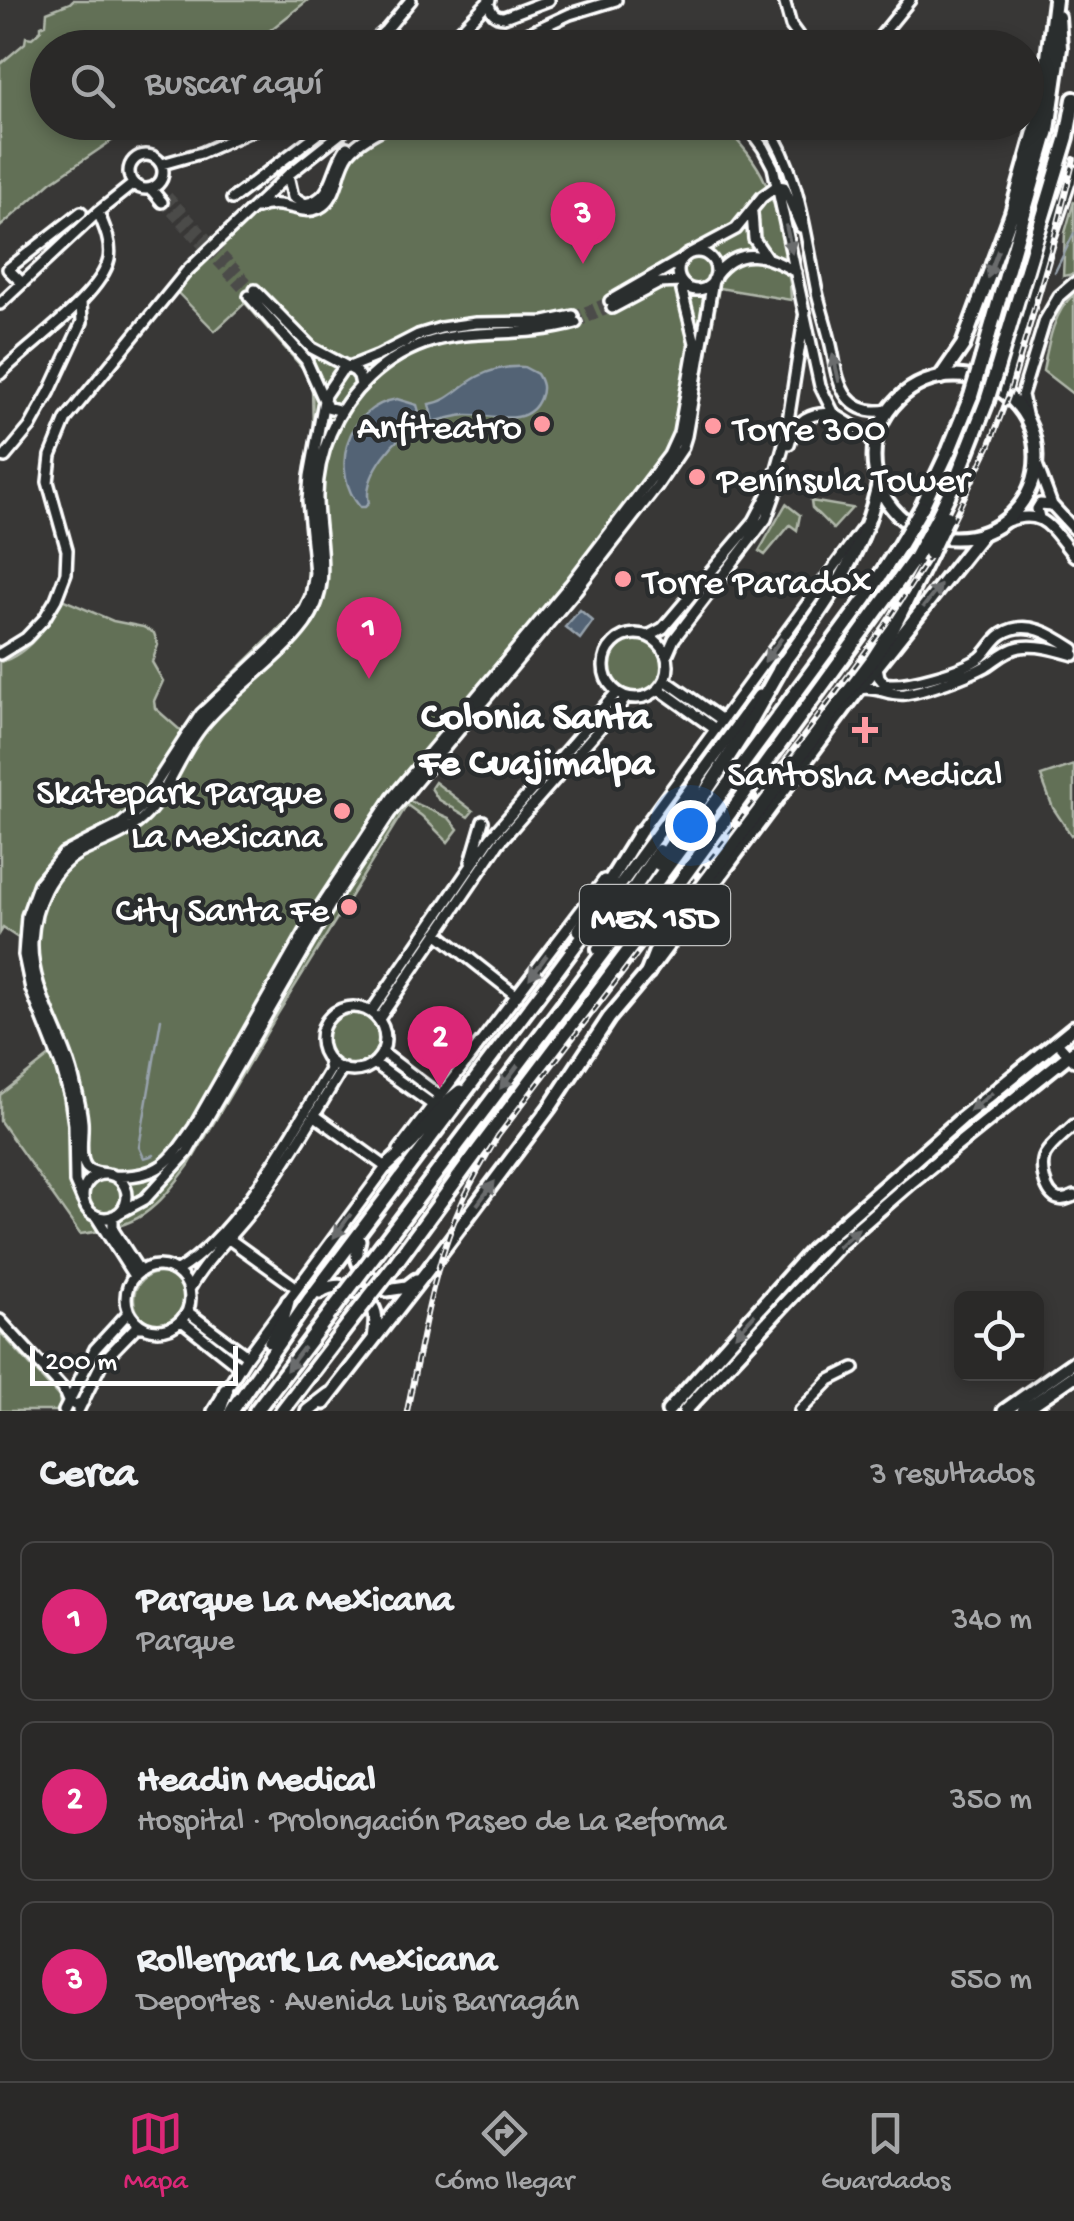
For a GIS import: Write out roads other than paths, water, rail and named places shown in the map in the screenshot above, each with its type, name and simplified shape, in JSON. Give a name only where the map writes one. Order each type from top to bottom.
[{"type":"highway","name":"MEX 15D","points":[[256,1411],[865,599],[922,506],[970,396],[1048,130],[1060,48],[1056,0]]},
{"type":"highway","points":[[1044,92],[1056,0]]},
{"type":"highway","points":[[648,972],[660,944],[873,658],[893,628],[930,553],[987,401],[1062,156],[1074,99]]},
{"type":"highway","points":[[941,377],[963,345],[1012,213],[1033,140]]},
{"type":"highway","name":"MEX 15D","points":[[282,1411],[685,875],[943,516]]},
{"type":"highway","points":[[642,901],[653,874],[742,736],[784,662]]},
{"type":"highway","points":[[594,964],[604,934],[668,838],[698,779]]},
{"type":"highway","points":[[216,1411],[226,1390]]},
{"type":"highway","points":[[308,1411],[330,1395]]},
{"type":"main road","points":[[963,376],[984,381],[1004,392],[1027,419],[1036,447],[1033,479],[1016,510],[982,534],[964,538],[929,534],[898,516],[878,486],[874,466],[874,446],[888,410],[912,388],[941,377],[963,376]]},
{"type":"main road","points":[[234,1408],[275,1342],[559,968],[834,592],[872,514],[878,486]]},
{"type":"main road","points":[[318,1411],[550,1107],[609,1018],[982,534]]},
{"type":"main road","points":[[559,968],[640,832]]},
{"type":"main road","points":[[668,1411],[810,1251],[962,1118],[1074,1027]]},
{"type":"main road","points":[[686,1411],[841,1243],[1073,1054]]},
{"type":"main road","points":[[386,1166],[450,1099],[475,1079]]},
{"type":"main road","points":[[362,1229],[357,1263],[365,1276],[386,1290],[407,1287],[427,1271]]},
{"type":"main road","points":[[310,1298],[342,1284],[358,1292],[375,1314],[374,1339]]},
{"type":"main road","points":[[275,1342],[288,1301]]},
{"type":"main road","points":[[256,1344],[275,1342]]},
{"type":"main road","points":[[1004,1411],[1074,1362]]},
{"type":"main road","points":[[1024,1411],[1074,1376]]},
{"type":"street","points":[[386,30],[411,0]]},
{"type":"street","points":[[460,30],[489,1],[493,14],[504,17],[548,0]]},
{"type":"street","points":[[535,30],[616,0]]},
{"type":"street","points":[[784,0],[794,30]]},
{"type":"street","points":[[886,30],[910,0]]},
{"type":"street","points":[[162,164],[230,140]]},
{"type":"street","points":[[232,199],[310,140]]},
{"type":"street","points":[[0,654],[26,638],[44,619],[66,572],[67,550],[48,482],[51,456],[66,420],[186,272],[288,176],[333,140]]},
{"type":"street","points":[[288,176],[294,198],[305,204],[317,202],[328,190],[339,157],[355,140]]},
{"type":"street","points":[[254,209],[276,203],[303,210],[320,207],[334,193],[350,152],[364,140]]},
{"type":"street","points":[[758,140],[773,167],[820,386],[834,414]]},
{"type":"street","points":[[776,140],[794,181],[840,384],[850,402],[868,411],[888,410]]},
{"type":"street","points":[[150,155],[162,164],[163,177],[155,186],[142,189],[133,184],[128,170],[136,158],[150,155]]},
{"type":"street","points":[[1004,392],[1074,171]]},
{"type":"street","points":[[0,304],[133,184]]},
{"type":"street","points":[[155,186],[165,199]]},
{"type":"street","points":[[796,272],[767,258],[740,257],[725,264],[699,290],[682,283],[658,283],[611,305],[736,229],[762,197],[777,186],[784,187],[806,234]]},
{"type":"street","points":[[752,210],[754,239],[767,258]]},
{"type":"street","points":[[22,283],[8,269],[81,212]]},
{"type":"street","points":[[0,374],[81,302],[108,262],[110,245],[98,212]]},
{"type":"street","points":[[96,1216],[115,1215],[140,1203],[177,1166],[197,1138],[312,918],[400,793],[607,543],[677,442],[695,343],[678,270],[686,256],[701,253],[715,266],[714,278],[684,443],[658,486],[607,543]]},
{"type":"street","points":[[1027,419],[1022,395],[1045,320],[1059,296],[1074,282]]},
{"type":"street","points":[[137,1274],[113,1230],[115,1215],[125,1205],[124,1185],[110,1175],[91,1171],[84,1162],[81,1117],[34,972],[32,942],[36,913],[60,867],[120,834],[150,809],[200,728],[308,620],[315,573],[309,486],[322,401],[306,360],[252,293],[305,342],[357,373],[361,385]]},
{"type":"street","points":[[5,457],[30,427],[50,391],[82,322],[81,302]]},
{"type":"street","points":[[648,636],[663,628],[754,521],[772,486],[785,440],[805,312]]},
{"type":"street","points":[[312,603],[322,586],[318,501],[326,444],[342,411],[361,385],[392,359],[436,339],[472,333],[548,330],[574,319],[476,323],[418,335],[347,366],[336,376],[322,401]]},
{"type":"street","points":[[322,401],[331,409],[342,411]]},
{"type":"street","points":[[667,655],[656,640],[628,634],[611,645],[604,664],[605,674],[622,694],[644,697],[662,685],[674,639],[766,520],[797,425],[811,414],[834,414],[868,435],[874,446]]},
{"type":"street","points":[[1036,462],[1052,505],[1074,528]]},
{"type":"street","points":[[1039,518],[1040,504],[1052,505]]},
{"type":"street","points":[[226,1390],[386,1166],[640,832],[872,514]]},
{"type":"street","points":[[1004,522],[1023,515],[1039,518],[1074,555]]},
{"type":"street","points":[[877,667],[884,683],[904,684],[942,674],[981,656],[997,638],[1015,628],[1038,629],[1074,652]]},
{"type":"street","points":[[1034,647],[1038,629]]},
{"type":"street","points":[[997,638],[1007,651]]},
{"type":"street","points":[[859,689],[870,686],[892,694],[906,694],[976,671],[1019,647],[1074,652]]},
{"type":"street","points":[[662,685],[719,725]]},
{"type":"street","points":[[375,1015],[491,837],[622,694]]},
{"type":"street","points":[[375,1015],[499,843],[622,694]]},
{"type":"street","points":[[469,869],[483,821]]},
{"type":"street","points":[[437,934],[517,996]]},
{"type":"street","points":[[177,1272],[225,1230],[250,1197],[330,1070],[321,1040],[326,1022],[342,1009],[362,1008],[375,1015],[385,1035],[382,1052],[374,1063],[365,1068],[344,1069],[328,1059]]},
{"type":"street","points":[[1059,1039],[1073,1054]]},
{"type":"street","points":[[83,1201],[88,1182],[100,1175],[147,1174],[168,1162],[249,1040]]},
{"type":"street","points":[[382,1052],[437,1101]]},
{"type":"street","points":[[374,1063],[437,1101]]},
{"type":"street","points":[[66,1067],[74,1124],[75,1182],[86,1207],[137,1274]]},
{"type":"street","points":[[66,1406],[81,1407],[102,1362],[136,1327],[164,1330],[185,1317],[190,1288],[200,1271],[259,1201],[344,1069]]},
{"type":"street","points":[[314,1115],[386,1166]]},
{"type":"street","points":[[1074,1125],[1042,1162],[1052,1194],[1063,1200],[1074,1196]]},
{"type":"street","points":[[229,1240],[297,1288]]},
{"type":"street","points":[[143,1327],[128,1312],[126,1301],[128,1286],[137,1274],[166,1266],[177,1272],[190,1288]]},
{"type":"street","points":[[66,1406],[95,1349],[128,1312]]},
{"type":"street","points":[[185,1317],[247,1356]]},
{"type":"street","points":[[185,1317],[240,1367]]},
{"type":"street","points":[[0,1320],[62,1389],[66,1406]]},
{"type":"street","points":[[800,1411],[830,1380],[854,1368]]},
{"type":"water","points":[[524,367],[537,374],[542,388],[540,398],[527,414],[508,418],[466,415],[433,422],[429,404],[443,400],[488,372]]},
{"type":"water","points":[[397,399],[417,405],[422,423],[392,446],[376,468],[368,492],[369,503],[360,507],[346,476],[348,442],[365,414],[379,404]]},
{"type":"water","points":[[580,610],[593,621],[580,639],[565,627]]},
{"type":"waterway","points":[[1055,272],[1074,233]]},
{"type":"waterway","points":[[154,1155],[144,1158],[139,1147],[161,1019]]},
{"type":"tunnel","points":[[168,196],[255,290]]},
{"type":"tunnel","points":[[162,202],[249,296]]},
{"type":"tunnel","points":[[573,316],[610,301]]},
{"type":"tunnel","points":[[576,323],[612,308]]},
{"type":"railway","points":[[407,1411],[444,1249],[464,1198],[498,1136],[818,717],[885,625],[953,520],[989,447],[1010,391],[1074,159]]},
{"type":"place","name":"Rollerpark La Mexicana","points":[[583,264]]},
{"type":"place","name":"Anfiteatro","points":[[542,424]]},
{"type":"place","name":"Torre 300","points":[[713,426]]},
{"type":"place","name":"Península Tower","points":[[697,477]]},
{"type":"place","name":"Torre Paradox","points":[[623,579]]},
{"type":"place","name":"Parque La Mexicana","points":[[369,679]]},
{"type":"place","name":"Santosha Medical","points":[[865,730]]},
{"type":"place","name":"Skatepark Parque La Mexicana","points":[[342,811]]},
{"type":"place","name":"City Santa Fe","points":[[349,907]]},
{"type":"place","name":"Headin Medical","points":[[440,1088]]},
{"type":"district","name":"Colonia Santa Fe Cuajimalpa","points":[[536,736]]}]
